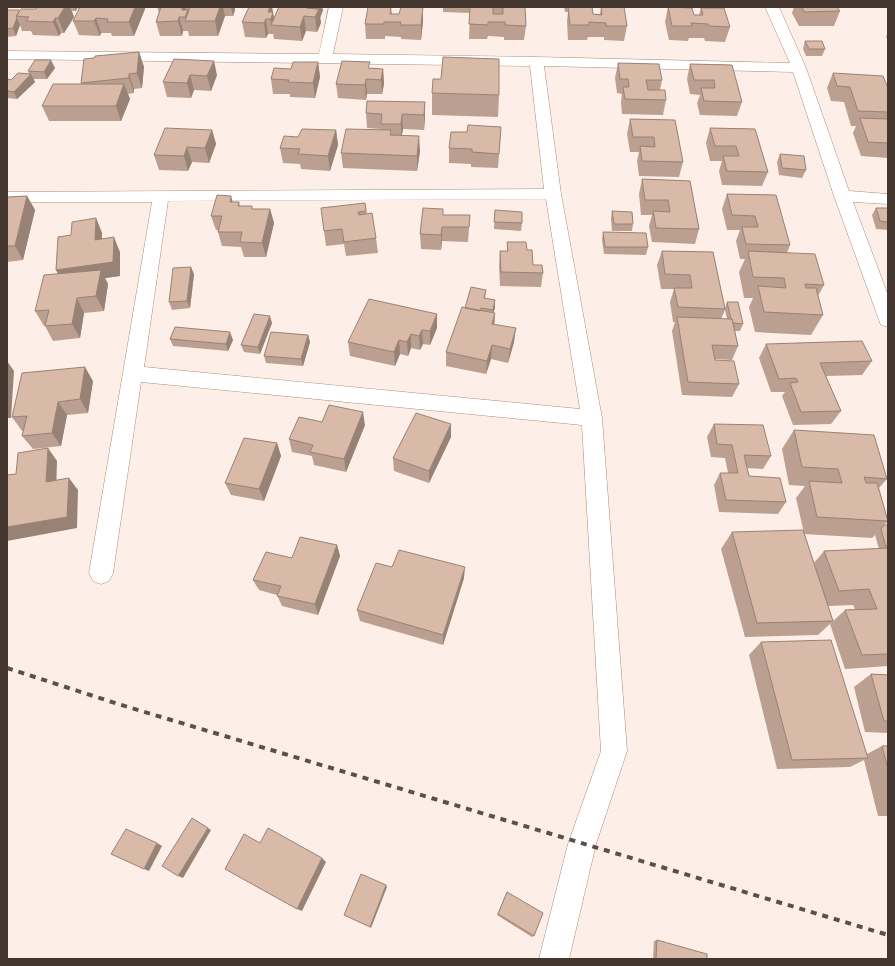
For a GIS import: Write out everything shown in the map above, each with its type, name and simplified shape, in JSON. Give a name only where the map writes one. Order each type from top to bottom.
[{"type":"street","points":[[325,57],[336,7]]},
{"type":"street","points":[[772,7],[799,68],[842,196],[888,320]]},
{"type":"street","points":[[7,55],[325,57],[799,68]]},
{"type":"street","points":[[536,61],[553,194],[592,418],[614,751],[582,844],[554,959]]},
{"type":"street","points":[[7,197],[553,194]]},
{"type":"street","points":[[101,573],[132,373],[162,195]]},
{"type":"street","points":[[842,196],[888,198]]},
{"type":"street","points":[[132,373],[592,418]]},
{"type":"building","points":[[38,7],[65,7],[58,18],[55,18],[53,22],[26,21],[29,17],[16,16],[21,9],[36,9]]},
{"type":"building","points":[[80,7],[135,7],[129,22],[107,22],[108,19],[96,18],[94,21],[73,21]]},
{"type":"building","points":[[161,7],[182,7],[182,10],[188,10],[185,17],[179,17],[178,21],[156,22]]},
{"type":"building","points":[[190,7],[220,7],[215,21],[185,21]]},
{"type":"building","points":[[249,7],[270,7],[268,12],[273,12],[271,19],[266,19],[264,23],[242,22]]},
{"type":"building","points":[[279,7],[307,7],[306,8],[319,9],[315,17],[304,16],[300,27],[271,25]]},
{"type":"building","points":[[308,7],[320,7],[319,10]]},
{"type":"building","points":[[368,7],[391,7],[390,14],[399,14],[401,7],[423,7],[421,25],[400,25],[401,22],[365,24]]},
{"type":"building","points":[[470,7],[493,7],[493,14],[503,14],[503,7],[525,7],[526,26],[505,25],[505,22],[488,22],[488,25],[469,24]]},
{"type":"building","points":[[568,7],[592,7],[593,14],[602,15],[601,7],[624,7],[627,26],[606,26],[606,23],[589,22],[589,25],[570,25]]},
{"type":"building","points":[[668,7],[692,8],[694,15],[703,15],[701,8],[724,8],[730,27],[691,23],[692,26],[672,26]]},
{"type":"building","points":[[802,7],[837,7],[840,11],[804,12]]},
{"type":"building","points":[[7,10],[19,10],[13,28],[7,29]]},
{"type":"building","points":[[805,41],[822,41],[825,49],[809,49]]},
{"type":"building","points":[[139,52],[137,73],[129,74],[129,78],[81,83],[84,59],[94,58],[95,56]]},
{"type":"building","points":[[443,57],[499,59],[499,95],[432,93],[433,79],[441,79]]},
{"type":"building","points":[[174,59],[214,61],[207,76],[190,75],[187,83],[163,82]]},
{"type":"building","points":[[35,60],[51,60],[44,72],[28,71]]},
{"type":"building","points":[[342,61],[370,62],[368,68],[383,69],[381,80],[366,79],[365,85],[336,84]]},
{"type":"building","points":[[293,62],[318,62],[313,83],[288,82],[289,80],[271,79],[274,68],[291,69]]},
{"type":"building","points":[[618,63],[659,64],[662,80],[646,80],[648,90],[665,90],[666,100],[625,99],[623,87],[629,87],[628,79],[620,79]]},
{"type":"building","points":[[690,64],[732,65],[742,102],[704,101],[701,88],[715,88],[714,80],[694,80]]},
{"type":"building","points":[[18,73],[31,74],[14,92],[7,91],[7,79],[11,80]]},
{"type":"building","points":[[833,73],[883,76],[888,88],[888,112],[858,111],[850,87],[837,86]]},
{"type":"building","points":[[53,84],[124,84],[116,106],[42,106]]},
{"type":"building","points":[[367,101],[425,102],[424,115],[402,114],[401,124],[381,124],[382,114],[366,113]]},
{"type":"building","points":[[860,118],[888,119],[888,143],[868,142]]},
{"type":"building","points":[[630,119],[675,120],[683,162],[642,161],[640,146],[655,147],[654,137],[633,137]]},
{"type":"building","points":[[468,125],[501,127],[499,154],[472,152],[472,149],[449,148],[451,132],[467,132]]},
{"type":"building","points":[[165,128],[212,130],[205,148],[187,147],[184,156],[154,155]]},
{"type":"building","points":[[710,128],[755,129],[768,172],[727,171],[723,156],[739,156],[736,146],[715,146]]},
{"type":"building","points":[[302,129],[336,130],[328,156],[298,154],[300,149],[280,148],[284,136],[298,137]]},
{"type":"building","points":[[346,129],[391,130],[390,135],[419,136],[417,156],[341,153]]},
{"type":"building","points":[[780,154],[804,156],[806,170],[782,168]]},
{"type":"building","points":[[642,179],[690,181],[699,229],[656,228],[653,211],[670,212],[668,200],[645,200]]},
{"type":"building","points":[[727,194],[776,195],[790,245],[746,244],[742,227],[758,227],[755,216],[732,215]]},
{"type":"building","points":[[217,195],[231,196],[230,202],[239,202],[238,206],[252,206],[252,209],[270,209],[262,243],[240,242],[242,232],[218,232],[222,216],[211,216]]},
{"type":"building","points":[[27,196],[15,246],[7,246],[7,197]]},
{"type":"building","points":[[365,203],[366,211],[358,212],[359,215],[372,213],[376,238],[344,242],[342,229],[324,231],[321,208]]},
{"type":"building","points":[[423,208],[443,209],[443,215],[470,215],[469,227],[442,227],[441,235],[420,234]]},
{"type":"building","points":[[876,208],[888,208],[888,222],[880,221]]},
{"type":"building","points":[[495,210],[522,212],[522,223],[494,222]]},
{"type":"building","points":[[612,211],[632,212],[633,224],[614,224]]},
{"type":"building","points":[[96,218],[95,240],[114,237],[113,262],[56,270],[58,237],[71,235],[72,222]]},
{"type":"building","points":[[603,232],[646,233],[648,247],[605,247]]},
{"type":"building","points":[[507,242],[526,242],[527,250],[532,250],[533,265],[542,265],[543,273],[501,272],[500,251],[508,251]]},
{"type":"building","points":[[662,251],[713,252],[725,309],[678,307],[674,288],[692,288],[690,275],[665,274]]},
{"type":"building","points":[[748,251],[815,254],[824,285],[805,284],[806,288],[816,288],[823,315],[764,312],[758,286],[786,288],[784,278],[753,277]]},
{"type":"building","points":[[191,267],[187,301],[169,302],[173,268]]},
{"type":"building","points":[[101,270],[96,296],[77,298],[72,324],[45,326],[49,310],[35,311],[44,275]]},
{"type":"building","points":[[471,287],[486,290],[484,298],[495,300],[493,310],[481,308],[480,311],[465,308]]},
{"type":"building","points":[[369,299],[437,314],[430,331],[422,330],[419,336],[411,334],[407,342],[399,340],[394,352],[348,342]]},
{"type":"building","points":[[727,302],[738,302],[743,324],[733,323]]},
{"type":"building","points":[[462,307],[495,313],[492,324],[516,328],[510,349],[492,345],[487,361],[446,352]]},
{"type":"building","points":[[254,314],[270,316],[258,347],[241,345]]},
{"type":"building","points":[[677,317],[732,319],[738,346],[712,345],[715,360],[734,361],[739,384],[688,382]]},
{"type":"building","points":[[175,327],[230,332],[226,344],[170,339]]},
{"type":"building","points":[[271,332],[308,335],[301,359],[264,356]]},
{"type":"building","points":[[862,341],[872,361],[820,363],[841,411],[801,412],[790,383],[798,382],[796,378],[779,379],[766,344]]},
{"type":"building","points":[[85,367],[80,399],[58,402],[52,433],[22,436],[27,416],[12,417],[22,373]]},
{"type":"building","points":[[329,405],[363,412],[344,459],[310,452],[313,445],[289,439],[299,417],[322,422]]},
{"type":"building","points":[[416,413],[451,424],[429,471],[393,458]]},
{"type":"building","points":[[714,424],[763,425],[771,456],[744,455],[749,476],[780,478],[786,502],[726,500],[720,473],[738,473],[732,445],[717,444]]},
{"type":"building","points":[[794,430],[874,435],[887,479],[864,477],[866,483],[877,483],[888,521],[817,517],[809,481],[842,483],[838,469],[802,467]]},
{"type":"building","points":[[244,438],[277,443],[259,489],[225,483]]},
{"type":"building","points":[[48,448],[46,482],[69,478],[67,517],[7,527],[7,475],[16,474],[18,453]]},
{"type":"building","points":[[884,525],[888,525],[888,547],[886,547],[881,529]]},
{"type":"building","points":[[803,530],[833,621],[757,623],[732,532]]},
{"type":"building","points":[[300,537],[337,545],[315,604],[277,596],[281,586],[253,580],[266,552],[292,558]]},
{"type":"building","points":[[888,548],[888,654],[862,655],[845,610],[877,609],[869,589],[839,591],[824,551]]},
{"type":"building","points":[[399,550],[465,567],[443,635],[357,610],[376,563],[392,567]]},
{"type":"building","points":[[831,640],[868,758],[792,760],[761,642]]},
{"type":"building","points":[[871,674],[888,675],[888,721],[884,721]]},
{"type":"building","points":[[882,746],[888,746],[888,769]]},
{"type":"building","points":[[192,818],[208,828],[178,876],[162,866]]},
{"type":"building","points":[[268,828],[322,858],[297,909],[225,869],[244,834],[260,843]]},
{"type":"building","points":[[126,829],[157,843],[144,869],[111,854]]},
{"type":"building","points":[[361,874],[386,885],[370,927],[344,915]]},
{"type":"building","points":[[507,892],[543,913],[534,936],[498,914]]},
{"type":"building","points":[[657,940],[707,954],[707,959],[656,959]]},
{"type":"railway","points":[[7,668],[118,704],[888,935]]}]
